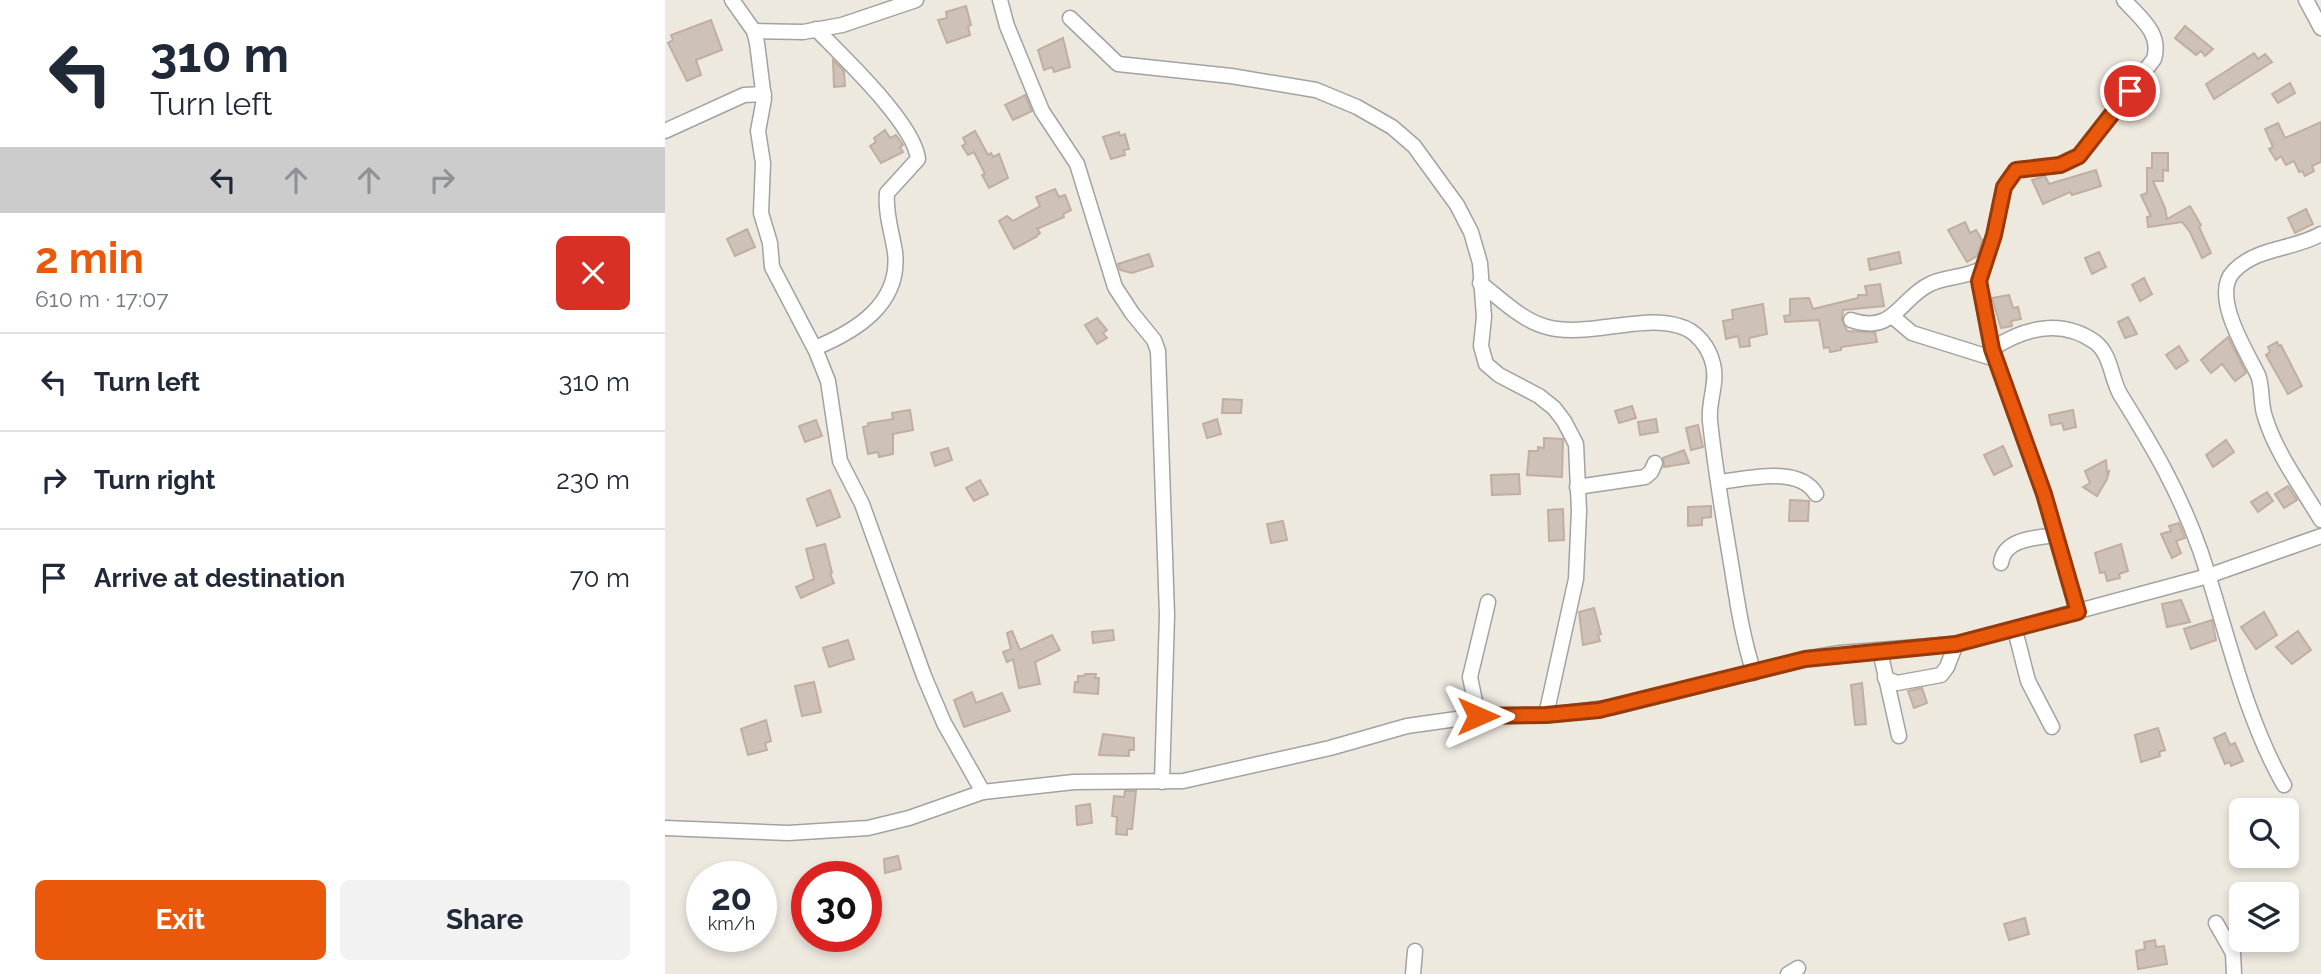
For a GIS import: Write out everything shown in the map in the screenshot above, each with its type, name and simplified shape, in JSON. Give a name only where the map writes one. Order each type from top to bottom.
[{"type":"street","points":[[732,0],[754,31],[764,94],[758,131],[763,163],[761,213],[770,243],[772,267],[815,348],[830,387],[835,443],[840,461],[862,504],[944,723],[983,792]]},
{"type":"street","points":[[754,31],[815,29],[842,25],[916,0]]},
{"type":"street","points":[[1000,0],[1007,26],[1042,111],[1077,164],[1115,287],[1154,340],[1159,351],[1167,615],[1162,782]]},
{"type":"street","points":[[2078,612],[2044,494],[1994,354],[1979,281],[1994,235],[2004,187],[2016,170],[2060,165],[2079,156],[2154,59],[2157,50],[2155,38],[2147,23],[2124,0]]},
{"type":"street","points":[[2306,0],[2321,27]]},
{"type":"street","points":[[1070,18],[1118,64],[1231,76],[1316,90],[1357,107],[1392,127],[1414,146],[1462,213],[1480,263],[1484,317],[1481,346],[1486,364],[1499,375],[1539,396],[1564,421],[1576,444],[1579,511],[1576,579],[1546,715]]},
{"type":"street","points":[[815,29],[875,90],[916,147],[918,159],[887,193],[895,255],[894,272],[887,291],[864,323],[847,335],[815,348]]},
{"type":"street","points":[[665,131],[744,95],[764,94]]},
{"type":"street","points":[[2321,234],[2250,259],[2231,273],[2227,290],[2228,309],[2236,332],[2259,378],[2265,419],[2321,520]]},
{"type":"street","points":[[1851,320],[1859,323],[1880,323],[1924,288],[1972,274],[1983,268]]},
{"type":"street","points":[[1480,283],[1531,321],[1547,327],[1570,330],[1641,324],[1679,325],[1696,334],[1713,360],[1716,375],[1709,408],[1742,628],[1754,673]]},
{"type":"street","points":[[1892,316],[1912,333],[1994,354]]},
{"type":"street","points":[[1994,354],[2012,336],[2055,326],[2068,328],[2102,349],[2118,391],[2174,484],[2209,576],[2249,705],[2270,760],[2284,785]]},
{"type":"street","points":[[1577,487],[1645,477],[1655,463]]},
{"type":"street","points":[[1719,482],[1775,477],[1794,479],[1805,481],[1816,494]]},
{"type":"street","points":[[2001,563],[2002,555],[2011,545],[2056,536]]},
{"type":"street","points":[[665,828],[788,834],[868,828],[909,818],[983,792],[1074,782],[1162,782],[1210,775],[1330,748],[1407,726],[1478,716],[1546,715],[1614,707],[1805,659],[1956,644],[2209,576],[2321,536]]},
{"type":"street","points":[[1478,716],[1470,677],[1488,602]]},
{"type":"street","points":[[2015,629],[2028,681],[2052,727]]},
{"type":"street","points":[[1885,678],[1896,683],[1941,675],[1956,644]]},
{"type":"street","points":[[1880,651],[1899,736]]},
{"type":"street","points":[[2215,923],[2233,953],[2234,974]]},
{"type":"street","points":[[1413,974],[1415,951]]},
{"type":"building","points":[[966,6],[971,25],[968,26],[970,35],[947,43],[938,20],[947,18],[946,12]]},
{"type":"building","points":[[711,20],[722,50],[696,60],[701,75],[687,81],[668,43],[673,40],[671,35]]},
{"type":"building","points":[[2185,26],[2213,49],[2205,56],[2201,51],[2196,55],[2175,38]]},
{"type":"building","points":[[1063,38],[1070,67],[1054,72],[1052,67],[1044,70],[1038,50]]},
{"type":"building","points":[[2254,53],[2258,59],[2265,54],[2272,62],[2214,99],[2206,84]]},
{"type":"building","points":[[833,60],[844,71],[845,86],[834,87]]},
{"type":"building","points":[[2290,83],[2295,93],[2278,103],[2272,94]]},
{"type":"building","points":[[1025,95],[1032,111],[1013,120],[1005,105]]},
{"type":"building","points":[[2321,122],[2321,162],[2312,166],[2314,171],[2305,176],[2302,171],[2299,172],[2294,161],[2286,165],[2281,156],[2276,160],[2269,149],[2273,147],[2265,129],[2278,123],[2285,138]]},
{"type":"building","points":[[885,130],[890,138],[896,135],[903,145],[900,147],[903,152],[881,163],[870,146],[876,142],[874,138]]},
{"type":"building","points":[[975,131],[988,155],[991,153],[993,157],[999,154],[1008,178],[989,188],[974,152],[968,155],[962,146],[966,144],[963,138]]},
{"type":"building","points":[[1119,132],[1120,136],[1125,134],[1129,149],[1124,150],[1125,155],[1111,159],[1103,137]]},
{"type":"building","points":[[2152,153],[2168,153],[2168,171],[2163,170],[2163,181],[2153,181],[2167,219],[2190,206],[2201,225],[2199,227],[2211,253],[2202,258],[2190,232],[2182,222],[2148,227],[2147,217],[2151,216],[2141,195],[2147,193],[2147,168],[2152,168]]},
{"type":"building","points":[[2096,170],[2101,186],[2072,195],[2070,192],[2043,204],[2032,180],[2045,176],[2049,184]]},
{"type":"building","points":[[1055,189],[1059,197],[1065,195],[1071,210],[1063,214],[1064,217],[1037,229],[1040,233],[1036,237],[1014,249],[999,221],[1007,216],[1013,221],[1040,206],[1036,197]]},
{"type":"building","points":[[2306,209],[2313,224],[2295,233],[2288,218]]},
{"type":"building","points":[[1965,222],[1970,233],[1976,230],[1982,240],[1977,256],[1967,262],[1948,230]]},
{"type":"building","points":[[747,229],[755,247],[735,256],[727,239]]},
{"type":"building","points":[[1899,252],[1901,263],[1870,270],[1868,259]]},
{"type":"building","points":[[2099,252],[2106,267],[2092,274],[2085,258]]},
{"type":"building","points":[[1149,254],[1153,266],[1132,273],[1120,270],[1118,264]]},
{"type":"building","points":[[2144,278],[2152,294],[2140,301],[2132,285]]},
{"type":"building","points":[[1880,284],[1884,306],[1843,310],[1842,319],[1847,331],[1875,332],[1877,342],[1841,347],[1841,350],[1830,352],[1829,347],[1824,348],[1819,320],[1785,322],[1784,316],[1790,315],[1790,299],[1809,298],[1813,309],[1858,298],[1858,295],[1867,295],[1865,286]]},
{"type":"building","points":[[2009,295],[2013,308],[2018,307],[2021,319],[2011,321],[2012,326],[2001,328],[1992,298]]},
{"type":"building","points":[[1763,304],[1767,334],[1749,338],[1750,346],[1740,347],[1738,336],[1726,339],[1723,321],[1733,319],[1732,310]]},
{"type":"building","points":[[2128,317],[2137,334],[2125,338],[2118,322]]},
{"type":"building","points":[[1097,318],[1107,330],[1103,333],[1107,338],[1097,344],[1085,325]]},
{"type":"building","points":[[2228,337],[2246,373],[2235,381],[2222,364],[2211,373],[2201,360]]},
{"type":"building","points":[[2277,342],[2302,386],[2288,394],[2266,355],[2270,352],[2268,347]]},
{"type":"building","points":[[2179,346],[2188,361],[2176,369],[2166,355]]},
{"type":"building","points":[[1223,399],[1242,400],[1241,413],[1222,413]]},
{"type":"building","points":[[1632,406],[1636,418],[1619,423],[1615,411]]},
{"type":"building","points":[[910,410],[913,430],[893,434],[893,454],[879,457],[878,452],[868,454],[863,427],[868,426],[868,423],[893,419],[892,413]]},
{"type":"building","points":[[2073,410],[2076,427],[2064,430],[2062,423],[2051,425],[2049,415]]},
{"type":"building","points":[[1217,419],[1221,434],[1207,438],[1203,424]]},
{"type":"building","points":[[1656,419],[1658,432],[1640,435],[1638,422]]},
{"type":"building","points":[[816,420],[822,436],[805,442],[799,426]]},
{"type":"building","points":[[1698,425],[1703,447],[1691,450],[1686,428]]},
{"type":"building","points":[[1544,438],[1563,439],[1562,477],[1527,475],[1529,451],[1538,451],[1538,447],[1544,448]]},
{"type":"building","points":[[2226,440],[2234,452],[2213,467],[2206,455]]},
{"type":"building","points":[[2003,446],[2012,466],[1994,475],[1984,455]]},
{"type":"building","points":[[948,448],[952,460],[935,466],[931,453]]},
{"type":"building","points":[[1684,450],[1689,463],[1664,467],[1663,458]]},
{"type":"building","points":[[2106,460],[2107,472],[2109,471],[2107,479],[2097,496],[2083,487],[2090,483],[2085,471]]},
{"type":"building","points":[[1519,474],[1520,494],[1492,495],[1491,475]]},
{"type":"building","points":[[980,480],[988,494],[974,501],[966,488]]},
{"type":"building","points":[[2288,486],[2297,500],[2284,508],[2275,494]]},
{"type":"building","points":[[830,490],[840,517],[817,526],[807,499]]},
{"type":"building","points":[[2267,492],[2273,501],[2258,512],[2251,502]]},
{"type":"building","points":[[1790,500],[1809,501],[1808,521],[1789,521]]},
{"type":"building","points":[[1711,506],[1711,517],[1702,518],[1702,525],[1688,526],[1688,507]]},
{"type":"building","points":[[1563,509],[1564,540],[1549,541],[1548,510]]},
{"type":"building","points":[[1283,521],[1287,540],[1271,543],[1267,524]]},
{"type":"building","points":[[2179,523],[2185,538],[2176,541],[2181,553],[2172,558],[2161,534],[2171,531],[2169,526]]},
{"type":"building","points":[[825,544],[834,583],[801,598],[796,587],[814,579],[806,549]]},
{"type":"building","points":[[2121,544],[2128,571],[2119,574],[2120,578],[2107,581],[2105,572],[2100,573],[2095,553]]},
{"type":"building","points":[[2181,600],[2190,622],[2167,627],[2162,604]]},
{"type":"building","points":[[1594,608],[1601,634],[1598,635],[1600,641],[1583,645],[1579,612]]},
{"type":"building","points":[[2264,612],[2277,635],[2256,649],[2241,627]]},
{"type":"building","points":[[2212,620],[2216,640],[2191,649],[2184,629]]},
{"type":"building","points":[[1113,630],[1114,640],[1093,643],[1092,632]]},
{"type":"building","points":[[1012,631],[1020,650],[1052,635],[1060,650],[1035,662],[1040,684],[1019,688],[1013,659],[1007,662],[1003,652],[1011,649],[1007,633]]},
{"type":"building","points":[[2298,631],[2311,650],[2292,664],[2276,647]]},
{"type":"building","points":[[848,640],[854,659],[829,667],[823,648]]},
{"type":"building","points":[[1096,674],[1095,678],[1099,678],[1098,694],[1074,692],[1078,676]]},
{"type":"building","points":[[814,682],[821,712],[802,716],[795,686]]},
{"type":"building","points":[[1862,683],[1866,724],[1855,725],[1851,685]]},
{"type":"building","points":[[1922,688],[1927,703],[1914,708],[1908,691]]},
{"type":"building","points":[[972,692],[976,703],[1002,693],[1010,711],[964,727],[954,700]]},
{"type":"building","points":[[766,720],[771,741],[765,743],[767,750],[748,755],[741,729]]},
{"type":"building","points":[[2158,728],[2165,750],[2159,752],[2160,756],[2141,762],[2135,735]]},
{"type":"building","points":[[2225,733],[2230,745],[2235,743],[2243,761],[2231,766],[2230,762],[2225,764],[2214,738]]},
{"type":"building","points":[[1103,734],[1134,738],[1134,750],[1129,750],[1129,756],[1099,755]]},
{"type":"building","points":[[1125,791],[1136,791],[1132,829],[1127,829],[1127,835],[1116,834],[1117,817],[1112,816],[1114,796],[1124,797]]},
{"type":"building","points":[[1090,804],[1092,823],[1077,825],[1076,806]]},
{"type":"building","points":[[898,856],[901,869],[885,873],[884,859]]},
{"type":"building","points":[[2025,918],[2029,934],[2009,940],[2004,924]]},
{"type":"building","points":[[2155,940],[2156,947],[2164,946],[2167,964],[2138,969],[2136,951],[2145,949],[2144,942]]},
{"type":"route","points":[[1478,716],[1546,715],[1599,710],[1805,659],[1840,653],[1956,644],[2078,612],[2044,494],[1992,349],[1979,281],[1994,235],[2004,187],[2016,170],[2060,165],[2079,156],[2130,91]]}]
